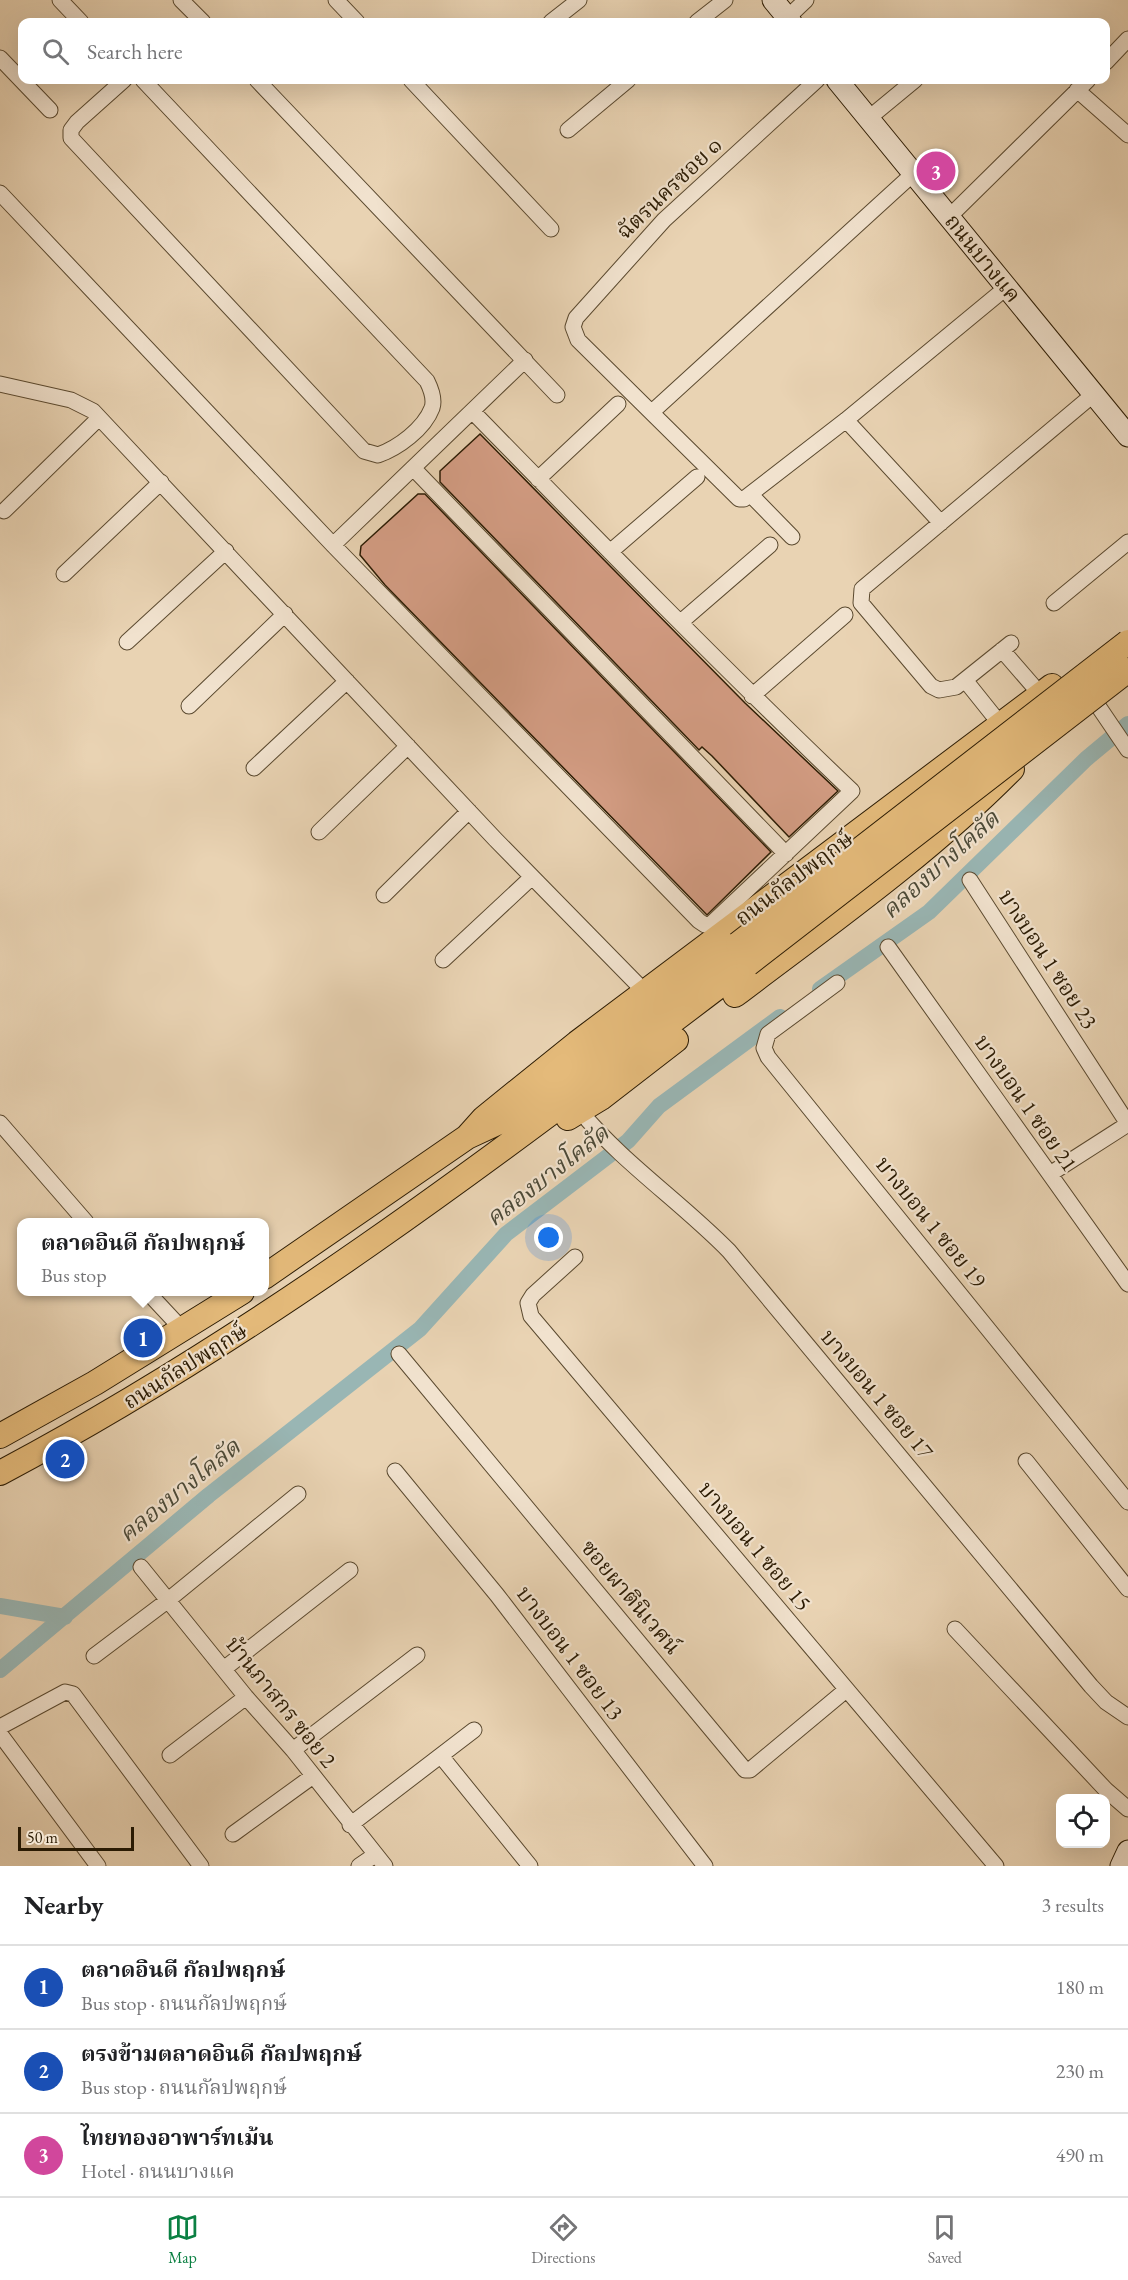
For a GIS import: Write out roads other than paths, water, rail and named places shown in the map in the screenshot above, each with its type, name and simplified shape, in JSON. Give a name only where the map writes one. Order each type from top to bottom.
[{"type":"main road","points":[[772,0],[787,18]]},
{"type":"main road","name":"ถนนบางแค","points":[[840,84],[1128,436]]},
{"type":"main road","name":"ถนนกัลปพฤกษ์","points":[[467,1137],[484,1118],[529,1081],[1128,628]]},
{"type":"main road","name":"ถนนกัลปพฤกษ์","points":[[0,1473],[116,1409],[245,1329],[355,1256],[480,1166],[1128,642]]},
{"type":"main road","name":"ถนนกัลปพฤกษ์","points":[[269,1274],[467,1137],[519,1113],[743,954],[1128,670]]},
{"type":"main road","name":"ถนนกัลปพฤกษ์","points":[[480,1166],[514,1152],[601,1098],[885,883],[950,828],[1037,744],[1099,707],[1128,675]]},
{"type":"main road","points":[[917,786],[932,790],[947,806],[952,819],[950,828]]},
{"type":"main road","name":"ถนนกัลปพฤกษ์","points":[[0,1436],[236,1296]]},
{"type":"main road","points":[[1121,1866],[1128,1851]]},
{"type":"street","points":[[60,0],[77,18]]},
{"type":"street","points":[[181,0],[199,18]]},
{"type":"street","points":[[336,0],[353,18]]},
{"type":"street","points":[[556,18],[579,0]]},
{"type":"street","points":[[702,18],[724,0]]},
{"type":"street","points":[[791,18],[806,0]]},
{"type":"street","points":[[1110,58],[1128,39]]},
{"type":"street","points":[[0,58],[18,77]]},
{"type":"street","points":[[25,84],[50,110]]},
{"type":"street","points":[[120,84],[77,122],[71,130],[71,138],[364,450],[378,455],[406,439],[432,408],[433,399],[427,381],[147,84]]},
{"type":"street","points":[[261,84],[557,395]]},
{"type":"street","points":[[415,84],[551,230]]},
{"type":"street","points":[[568,130],[623,84]]},
{"type":"street","name":"ฉัตรนครซอย ๑","points":[[652,412],[578,340],[573,327],[576,318],[664,220],[813,84]]},
{"type":"street","points":[[869,118],[910,84]]},
{"type":"street","points":[[949,217],[1083,85],[1128,135]]},
{"type":"street","points":[[914,173],[652,412],[739,498],[752,495],[1007,287]]},
{"type":"street","points":[[0,193],[333,545],[699,921],[705,925],[716,920],[852,791],[752,696],[682,621],[610,552],[473,412]]},
{"type":"street","points":[[333,545],[525,360]]},
{"type":"street","points":[[0,385],[71,400],[99,418],[469,811],[645,992]]},
{"type":"street","points":[[1041,694],[1006,646],[965,680],[946,690],[931,686],[861,603],[860,595],[862,589],[1094,394]]},
{"type":"street","points":[[538,479],[618,404]]},
{"type":"street","points":[[4,511],[99,418]]},
{"type":"street","points":[[846,420],[941,524]]},
{"type":"street","points":[[419,426],[438,446]]},
{"type":"street","points":[[406,439],[419,464],[786,854]]},
{"type":"street","points":[[610,552],[697,477]]},
{"type":"street","points":[[64,574],[161,482]]},
{"type":"street","points":[[752,495],[792,537]]},
{"type":"street","points":[[1054,603],[1128,542]]},
{"type":"street","points":[[682,621],[770,545]]},
{"type":"street","points":[[127,642],[226,551]]},
{"type":"street","points":[[189,706],[285,614]]},
{"type":"street","points":[[752,696],[844,615]]},
{"type":"street","points":[[965,680],[1001,724]]},
{"type":"street","points":[[254,768],[347,681]]},
{"type":"street","points":[[1099,707],[1128,750]]},
{"type":"street","points":[[319,832],[408,746]]},
{"type":"street","points":[[384,895],[469,811]]},
{"type":"street","points":[[443,960],[532,877]]},
{"type":"street","name":"บางบอน 1 ซอย 23","points":[[970,880],[1128,1124]]},
{"type":"street","name":"บางบอน 1 ซอย 21","points":[[888,947],[1128,1284]]},
{"type":"street","name":"บางบอน 1 ซอย 19","points":[[837,983],[768,1034],[764,1048],[768,1057],[1128,1502]]},
{"type":"street","name":"บางบอน 1 ซอย 17","points":[[580,1111],[620,1155],[697,1219],[729,1251],[1090,1686],[1106,1702],[1128,1717]]},
{"type":"street","points":[[0,1123],[83,1218]]},
{"type":"street","points":[[1050,1174],[1128,1124]]},
{"type":"street","name":"บางบอน 1 ซอย 15","points":[[575,1257],[533,1295],[528,1303],[531,1316],[996,1866]]},
{"type":"street","points":[[154,1299],[182,1329]]},
{"type":"street","name":"ซอยผาตินิเวศน์","points":[[399,1354],[745,1770],[750,1770],[846,1690]]},
{"type":"street","points":[[1026,1461],[1128,1589]]},
{"type":"street","name":"บางบอน 1 ซอย 13","points":[[395,1471],[497,1594],[705,1866]]},
{"type":"street","points":[[94,1656],[167,1601],[298,1494]]},
{"type":"street","name":"บ้านภาสกร ซอย 2","points":[[141,1567],[225,1668],[246,1697],[293,1750],[380,1861]]},
{"type":"street","points":[[225,1668],[350,1570]]},
{"type":"street","points":[[955,1629],[1106,1790],[1128,1809]]},
{"type":"street","points":[[293,1750],[417,1655]]},
{"type":"street","points":[[0,1727],[65,1692],[74,1694],[201,1866]]},
{"type":"street","points":[[171,1755],[246,1697]]},
{"type":"street","points":[[350,1825],[474,1730]]},
{"type":"street","points":[[0,1734],[98,1866]]},
{"type":"street","points":[[441,1756],[530,1866]]},
{"type":"street","points":[[233,1834],[314,1776]]},
{"type":"street","points":[[359,1866],[380,1861]]},
{"type":"waterway","name":"คลองบางโคลัด","points":[[820,989],[929,912],[1086,759],[1128,724]]},
{"type":"waterway","name":"คลองบางโคลัด","points":[[0,1670],[209,1495],[420,1329],[506,1234],[628,1141],[659,1106],[780,1017]]},
{"type":"waterway","points":[[0,1606],[65,1617]]},
{"type":"place","name":"ไทยทองอาพาร์ทเม้น","points":[[936,171]]},
{"type":"place","name":"ตลาดอินดี กัลปพฤกษ์","points":[[143,1338]]},
{"type":"place","name":"ตรงข้ามตลาดอินดี กัลปพฤกษ์","points":[[65,1459]]}]
